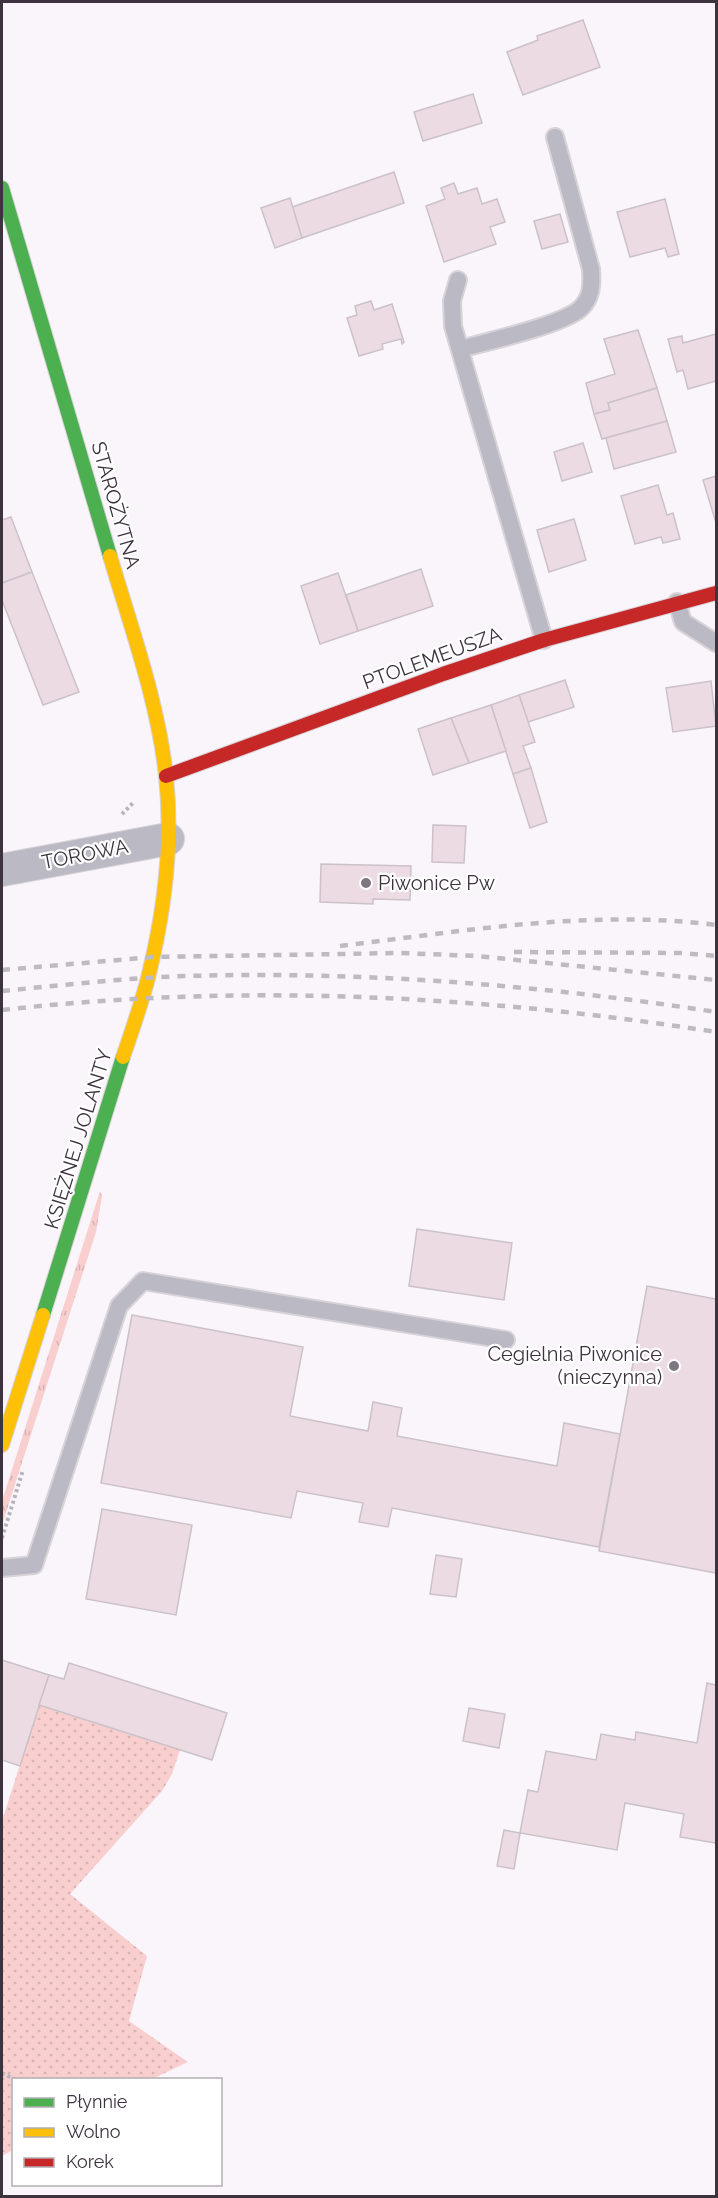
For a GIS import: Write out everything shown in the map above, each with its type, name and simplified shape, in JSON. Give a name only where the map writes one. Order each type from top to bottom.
[{"type":"street","name":"STAROŻYTNA","points":[[2,188],[149,687],[166,776],[168,839]]},
{"type":"street","name":"PTOLEMEUSZA","points":[[166,776],[443,674],[544,640],[677,602],[717,593]]},
{"type":"street","name":"TOROWA","points":[[2,870],[168,839]]},
{"type":"street","name":"KSIĘŻNEJ JOLANTY","points":[[2,1445],[148,978],[163,899],[168,839]]},
{"type":"lane","points":[[460,349],[566,319],[582,307],[592,289],[591,269],[555,137]]},
{"type":"lane","points":[[458,279],[452,301],[453,326],[544,640]]},
{"type":"lane","points":[[677,602],[684,622],[717,643]]},
{"type":"lane","points":[[2,1568],[34,1565],[119,1306],[143,1281],[506,1340]]},
{"type":"green space","points":[[100,1191],[102,1196],[96,1232],[2,1525],[2,1501]]},
{"type":"green space","points":[[39,1705],[180,1750],[172,1774],[162,1791],[70,1894],[147,1956],[129,2021],[188,2062],[154,2078],[12,2078],[12,2151],[2,2156],[2,1821]]},
{"type":"building","points":[[583,20],[600,67],[523,95],[507,52],[538,40],[537,36]]},
{"type":"building","points":[[473,94],[482,123],[423,141],[414,112]]},
{"type":"building","points":[[394,172],[404,203],[302,238],[292,207]]},
{"type":"building","points":[[454,183],[458,194],[477,188],[482,204],[497,199],[505,222],[490,227],[496,244],[444,262],[426,206],[445,199],[441,188]]},
{"type":"building","points":[[290,198],[302,238],[275,248],[261,208]]},
{"type":"building","points":[[665,199],[679,254],[668,257],[665,248],[630,257],[617,212]]},
{"type":"building","points":[[560,214],[568,242],[542,249],[534,221]]},
{"type":"building","points":[[371,301],[374,310],[392,304],[404,342],[402,344],[401,339],[382,344],[383,349],[359,356],[347,318],[357,315],[355,306]]},
{"type":"building","points":[[638,330],[657,388],[608,403],[610,410],[594,414],[586,383],[615,374],[604,339]]},
{"type":"building","points":[[716,334],[716,381],[688,389],[683,370],[677,372],[668,339],[682,336],[683,343]]},
{"type":"building","points":[[657,388],[667,421],[602,439],[594,414],[610,410],[608,403]]},
{"type":"building","points":[[667,421],[676,452],[614,469],[606,438]]},
{"type":"building","points":[[583,443],[592,472],[562,481],[554,452]]},
{"type":"building","points":[[716,476],[716,523],[703,480]]},
{"type":"building","points":[[658,485],[667,515],[673,513],[680,539],[663,543],[661,537],[635,544],[621,496]]},
{"type":"building","points":[[11,517],[32,572],[2,583],[2,520]]},
{"type":"building","points":[[574,519],[586,560],[549,572],[537,530]]},
{"type":"building","points":[[421,569],[433,606],[358,631],[346,595]]},
{"type":"building","points":[[32,572],[79,692],[43,705],[2,600],[2,583]]},
{"type":"building","points":[[338,573],[358,631],[320,644],[301,586]]},
{"type":"building","points":[[565,680],[574,707],[528,722],[519,695]]},
{"type":"building","points":[[711,681],[716,726],[673,732],[666,688]]},
{"type":"building","points":[[519,695],[535,742],[523,746],[531,768],[513,774],[491,705]]},
{"type":"building","points":[[491,705],[506,751],[469,763],[451,718]]},
{"type":"building","points":[[451,718],[469,763],[433,775],[418,729]]},
{"type":"building","points":[[531,768],[547,822],[530,828],[513,774]]},
{"type":"building","points":[[433,825],[466,826],[464,863],[432,862]]},
{"type":"building","name":"Piwonice Pw","points":[[321,864],[411,866],[410,900],[373,899],[373,904],[320,902]]},
{"type":"building","points":[[417,1229],[512,1243],[504,1300],[409,1286]]},
{"type":"building","name":"Cegielnia Piwonice (nieczynna)","points":[[647,1286],[716,1299],[716,1573],[599,1551]]},
{"type":"building","points":[[132,1315],[303,1347],[290,1416],[368,1431],[373,1402],[402,1408],[397,1436],[557,1466],[564,1423],[620,1434],[599,1547],[392,1508],[388,1527],[359,1522],[363,1503],[297,1491],[291,1518],[101,1483]]},
{"type":"building","points":[[102,1509],[192,1525],[176,1615],[86,1599]]},
{"type":"building","points":[[436,1555],[462,1559],[456,1597],[430,1594]]},
{"type":"building","points":[[2,1660],[49,1675],[20,1766],[2,1760]]},
{"type":"building","points":[[69,1663],[227,1713],[212,1760],[39,1705],[49,1675],[64,1679]]},
{"type":"building","points":[[707,1683],[716,1685],[716,1843],[680,1837],[684,1814],[625,1803],[617,1850],[520,1833],[528,1790],[538,1792],[546,1751],[596,1760],[601,1734],[635,1740],[636,1732],[697,1743]]},
{"type":"building","points":[[469,1708],[505,1714],[499,1748],[463,1741]]},
{"type":"building","points":[[504,1830],[520,1833],[514,1869],[497,1866]]},
{"type":"railway","points":[[340,946],[481,929],[575,921],[622,919],[716,925]]},
{"type":"railway","points":[[514,952],[682,953],[716,956]]},
{"type":"railway","points":[[2,970],[153,957],[400,953],[477,956],[716,980]]},
{"type":"railway","points":[[2,991],[164,977],[320,976],[519,987],[716,1012]]},
{"type":"railway","points":[[2,1010],[181,997],[270,995],[359,997],[538,1009],[716,1032]]},
{"type":"traffic: fast","points":[[2,188],[110,556]]},
{"type":"traffic: fast","points":[[43,1315],[123,1057]]},
{"type":"traffic: slow","points":[[110,556],[157,720],[168,801],[168,852],[159,929],[145,988],[123,1057]]},
{"type":"traffic: slow","points":[[2,1445],[43,1315]]},
{"type":"traffic: jam","points":[[166,776],[443,674],[544,640],[716,593]]},
{"type":"place","name":"Piwonice Pw","points":[[366,883]]},
{"type":"place","name":"Cegielnia Piwonice (nieczynna)","points":[[674,1366]]}]
